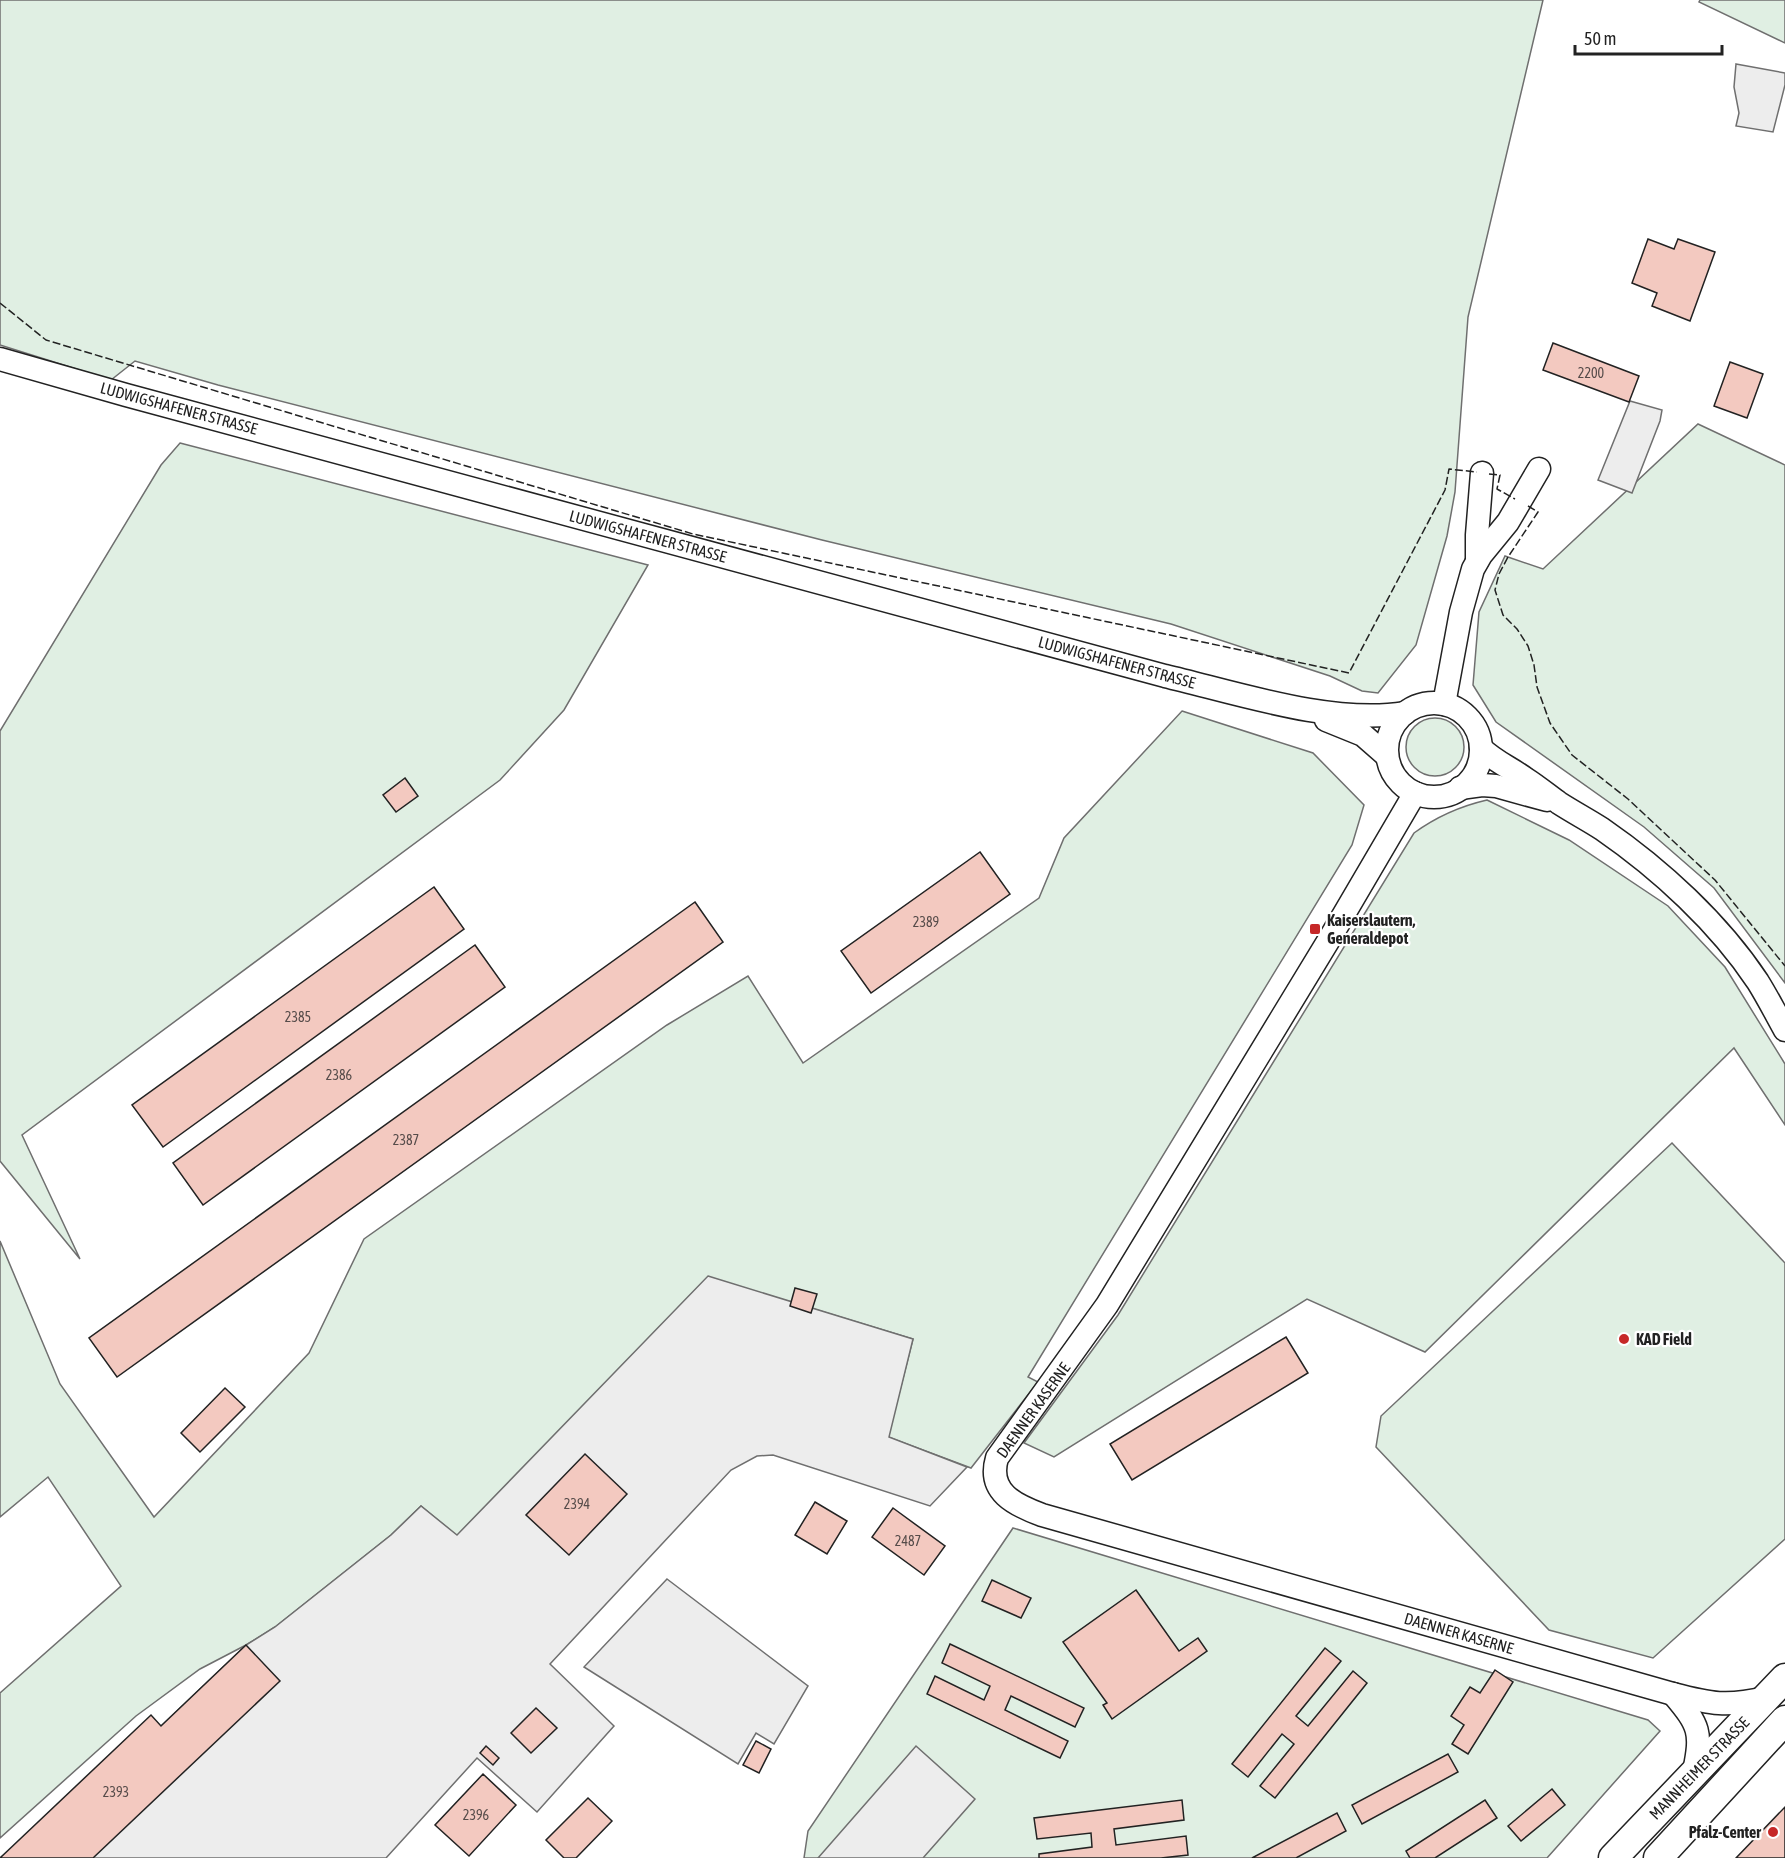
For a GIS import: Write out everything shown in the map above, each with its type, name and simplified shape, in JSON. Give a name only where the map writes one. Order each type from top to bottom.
[{"type":"main road","name":"MANNHEIMER STRASSE","points":[[1613,1858],[1785,1678]]},
{"type":"main road","name":"MANNHEIMER STRASSE","points":[[1658,1858],[1785,1720]]},
{"type":"street","name":"LUDWIGSHAFENER STRASSE","points":[[0,359],[1118,663],[1297,708],[1363,735],[1388,756]]},
{"type":"street","points":[[1477,561],[1508,522],[1539,469]]},
{"type":"street","points":[[1444,704],[1461,612],[1477,561],[1482,473]]},
{"type":"street","points":[[1460,789],[1474,774],[1480,759],[1481,748],[1472,722],[1460,710],[1444,704],[1424,704],[1405,713],[1391,732],[1388,756],[1396,778],[1415,792],[1425,796],[1440,796],[1482,785],[1496,786],[1560,803]]},
{"type":"street","name":"LUDWIGSHAFENER STRASSE","points":[[1297,708],[1375,716],[1405,713]]},
{"type":"street","points":[[1481,748],[1496,761],[1527,779],[1638,855],[1688,900],[1713,926],[1758,982],[1785,1030]]},
{"type":"street","name":"DAENNER KASERNE","points":[[1415,792],[1330,938],[1107,1305],[997,1458],[994,1473],[997,1482],[1007,1497],[1042,1515],[1673,1695],[1727,1705],[1766,1698]]},
{"type":"street","points":[[1673,1695],[1691,1717],[1699,1733],[1700,1746],[1694,1772]]},
{"type":"street","points":[[1751,1758],[1785,1742]]},
{"type":"green space","points":[[0,0],[1543,0],[1468,317],[1455,492],[1447,536],[1416,645],[1378,693],[1362,691],[1330,676],[1171,624],[822,540],[218,385],[135,361],[111,380],[0,345]]},
{"type":"green space","points":[[1700,0],[1785,0],[1785,43],[1699,2]]},
{"type":"green space","points":[[1698,424],[1785,465],[1785,983],[1714,888],[1644,827],[1496,722],[1473,685],[1479,612],[1505,556],[1543,569]]},
{"type":"green space","points":[[180,443],[648,565],[564,710],[500,780],[22,1135],[80,1259],[0,1161],[0,731],[161,465]]},
{"type":"green space","points":[[1182,711],[1313,753],[1364,805],[1352,845],[1028,1377],[1038,1382],[971,1468],[888,1437],[913,1339],[708,1277],[457,1536],[421,1506],[391,1535],[275,1627],[200,1669],[136,1716],[0,1838],[0,1693],[121,1586],[48,1477],[0,1517],[0,1241],[60,1384],[154,1517],[309,1353],[364,1239],[667,1025],[748,976],[803,1063],[1039,898],[1064,838]]},
{"type":"green space","points":[[1435,718],[1446,720],[1459,731],[1464,747],[1462,758],[1451,771],[1435,776],[1424,774],[1411,763],[1406,747],[1408,736],[1419,723]]},
{"type":"green space","points":[[1487,800],[1569,840],[1668,906],[1725,967],[1785,1064],[1785,1125],[1734,1048],[1425,1352],[1307,1299],[1054,1457],[1024,1443],[1118,1315],[1414,833],[1449,813]]},
{"type":"green space","name":"KAD Field","points":[[1672,1143],[1785,1263],[1785,1539],[1653,1658],[1549,1630],[1376,1447],[1381,1416]]},
{"type":"green space","points":[[1013,1528],[1648,1720],[1660,1731],[1547,1858],[804,1858],[808,1831]]},
{"type":"shaded area","points":[[1736,64],[1785,73],[1785,85],[1773,132],[1736,126],[1739,113],[1734,87]]},
{"type":"shaded area","points":[[1630,401],[1662,410],[1660,421],[1632,493],[1598,480]]},
{"type":"shaded area","points":[[708,1276],[913,1339],[889,1437],[967,1467],[930,1506],[773,1455],[757,1456],[731,1470],[550,1664],[614,1726],[537,1812],[477,1758],[386,1858],[0,1858],[161,1726],[246,1645],[275,1627],[391,1535],[421,1506],[457,1535]]},
{"type":"shaded area","points":[[667,1579],[808,1686],[774,1744],[756,1733],[738,1764],[584,1667]]},
{"type":"shaded area","points":[[916,1746],[975,1799],[923,1858],[818,1858]]},
{"type":"building","points":[[1648,239],[1674,249],[1678,239],[1715,252],[1690,321],[1652,306],[1657,293],[1632,283]]},
{"type":"building","points":[[1553,343],[1639,376],[1629,402],[1543,370]]},
{"type":"building","points":[[1730,362],[1763,374],[1747,418],[1714,406]]},
{"type":"building","points":[[405,778],[418,796],[396,812],[383,795]]},
{"type":"building","points":[[980,852],[1010,894],[871,993],[841,951]]},
{"type":"building","points":[[434,887],[464,929],[163,1147],[132,1105]]},
{"type":"building","points":[[695,902],[723,942],[117,1377],[89,1338]]},
{"type":"building","points":[[475,945],[505,987],[203,1205],[173,1163]]},
{"type":"building","points":[[795,1288],[817,1294],[811,1313],[790,1306]]},
{"type":"building","points":[[1286,1337],[1308,1373],[1132,1480],[1110,1444]]},
{"type":"building","points":[[225,1388],[245,1407],[200,1452],[181,1433]]},
{"type":"building","points":[[585,1454],[627,1494],[569,1555],[526,1515]]},
{"type":"building","points":[[815,1502],[847,1521],[827,1554],[795,1535]]},
{"type":"building","points":[[893,1508],[945,1546],[924,1575],[872,1537]]},
{"type":"building","points":[[992,1580],[1031,1598],[1021,1618],[982,1601]]},
{"type":"building","points":[[1136,1590],[1179,1651],[1198,1638],[1207,1651],[1112,1719],[1103,1705],[1107,1703],[1063,1642]]},
{"type":"building","points":[[950,1644],[1084,1708],[1075,1727],[1011,1696],[1005,1710],[1068,1741],[1060,1758],[927,1694],[935,1676],[984,1700],[990,1686],[942,1663]]},
{"type":"building","points":[[246,1645],[280,1681],[93,1858],[0,1858],[151,1715],[161,1726]]},
{"type":"building","points":[[1325,1648],[1341,1661],[1296,1716],[1308,1726],[1353,1671],[1367,1683],[1275,1798],[1260,1786],[1294,1744],[1282,1734],[1248,1777],[1232,1764]]},
{"type":"building","points":[[1495,1670],[1513,1682],[1468,1754],[1452,1744],[1464,1725],[1451,1716],[1470,1687],[1480,1693]]},
{"type":"building","points":[[536,1708],[557,1728],[531,1753],[511,1733]]},
{"type":"building","points":[[756,1741],[771,1749],[759,1773],[743,1765]]},
{"type":"building","points":[[486,1746],[499,1758],[493,1765],[480,1753]]},
{"type":"building","points":[[1448,1754],[1458,1772],[1362,1824],[1352,1805]]},
{"type":"building","points":[[483,1774],[516,1805],[469,1856],[435,1825]]},
{"type":"building","points":[[1552,1789],[1565,1805],[1521,1841],[1508,1826]]},
{"type":"building","points":[[588,1798],[612,1821],[576,1858],[564,1858],[546,1840]]},
{"type":"building","points":[[1182,1800],[1184,1820],[1114,1829],[1116,1845],[1186,1836],[1188,1855],[1161,1858],[1039,1858],[1039,1854],[1092,1847],[1091,1833],[1037,1839],[1034,1818]]},
{"type":"building","points":[[1485,1800],[1497,1818],[1435,1858],[1410,1858],[1406,1851]]},
{"type":"building","name":"Pfalz-Center","points":[[1785,1807],[1785,1858],[1736,1858]]},
{"type":"building","points":[[1337,1813],[1346,1831],[1296,1858],[1252,1858]]},
{"type":"fence","points":[[0,303],[46,340],[693,534],[1349,673],[1445,490],[1449,469],[1477,472]]},
{"type":"fence","points":[[1489,474],[1500,475],[1497,489],[1515,499]]},
{"type":"fence","points":[[1528,506],[1538,512],[1508,557],[1499,574],[1495,590],[1503,615],[1517,629],[1528,646],[1537,687],[1550,723],[1572,755],[1628,799],[1715,880],[1785,966]]},
{"type":"place","name":"Kaiserslautern, Generaldepot","points":[[1315,929]]},
{"type":"place","name":"KAD Field","points":[[1624,1339]]},
{"type":"place","name":"Pfalz-Center","points":[[1773,1832]]}]
